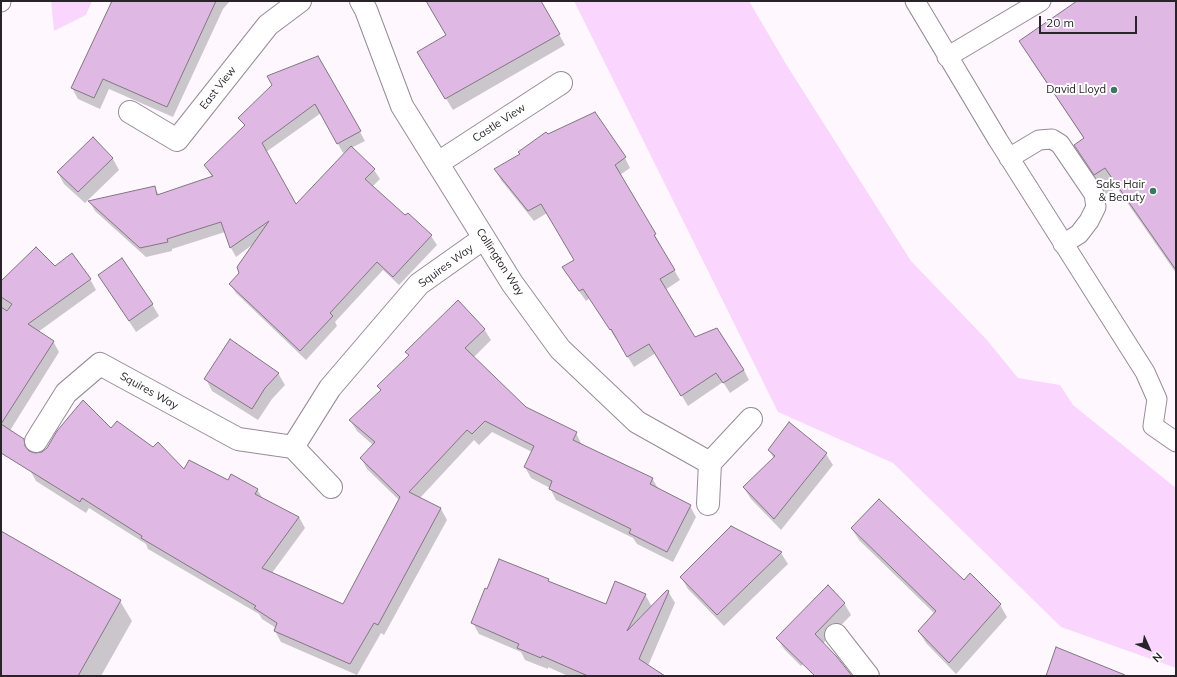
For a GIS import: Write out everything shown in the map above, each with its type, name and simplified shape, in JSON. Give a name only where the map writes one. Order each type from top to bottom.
[{"type":"street","name":"East View","points":[[130,112],[177,140],[268,25],[300,1]]},
{"type":"street","name":"Collington Way","points":[[361,1],[366,10],[402,106],[512,283],[560,349],[637,422],[710,463]]},
{"type":"street","name":"Castle View","points":[[438,163],[561,84]]},
{"type":"street","name":"Squires Way","points":[[36,441],[66,394],[100,364],[238,439],[293,447],[330,388],[419,284],[484,238]]},
{"type":"street","points":[[708,504],[710,463],[751,419]]},
{"type":"street","points":[[293,447],[331,487]]},
{"type":"street","points":[[836,635],[868,676]]},
{"type":"lane","points":[[915,1],[1009,158],[1145,372],[1157,398],[1153,426],[1176,442]]},
{"type":"lane","points":[[948,57],[1041,1]]},
{"type":"lane","points":[[1009,158],[1039,140],[1052,139],[1060,144],[1094,194],[1096,207],[1089,221],[1079,234],[1063,244]]},
{"type":"shaded area","points":[[51,1],[92,1],[86,15],[54,31]]},
{"type":"shaded area","points":[[574,1],[749,1],[786,64],[911,261],[987,340],[1018,378],[1060,385],[1073,405],[1176,488],[1176,668],[1061,627],[893,463],[778,412]]},
{"type":"building","points":[[112,1],[216,1],[167,107],[103,79],[94,98],[71,88]]},
{"type":"building","points":[[426,1],[541,1],[560,34],[445,99],[417,52],[446,35]]},
{"type":"building","name":"David Lloyd","points":[[1077,1],[1176,1],[1176,270],[1105,168],[1094,175],[1074,145],[1084,138],[1019,41]]},
{"type":"building","points":[[318,56],[361,131],[337,144],[315,104],[262,143],[296,204],[351,146],[375,169],[365,179],[405,215],[408,213],[432,235],[393,277],[377,262],[330,313],[333,316],[300,351],[229,284],[239,273],[237,267],[269,221],[230,248],[221,222],[167,239],[168,242],[140,248],[88,201],[155,186],[157,195],[213,176],[204,165],[245,125],[238,118],[272,85],[267,76]]},
{"type":"building","points":[[595,112],[626,157],[615,165],[656,234],[654,235],[675,270],[660,279],[695,337],[717,328],[744,370],[723,383],[716,373],[681,396],[649,344],[627,357],[611,329],[610,330],[583,289],[579,291],[562,267],[574,260],[541,204],[528,211],[494,169],[520,154],[518,152],[546,132],[548,134]]},
{"type":"building","points":[[93,137],[113,158],[78,192],[57,172]]},
{"type":"building","points":[[36,247],[55,266],[72,253],[91,279],[28,324],[54,341],[1,424],[1,307],[7,311],[12,304],[1,297],[1,281]]},
{"type":"building","points":[[122,258],[153,304],[129,321],[98,275]]},
{"type":"building","points":[[458,300],[485,329],[465,348],[526,407],[577,432],[573,440],[653,478],[650,484],[691,505],[667,552],[629,533],[631,529],[549,489],[552,481],[524,467],[534,446],[485,421],[472,434],[467,430],[409,492],[441,508],[378,625],[374,623],[350,664],[274,631],[277,623],[254,608],[256,606],[141,538],[142,536],[82,498],[80,502],[1,453],[1,424],[24,439],[25,446],[29,451],[35,453],[42,452],[47,448],[57,431],[83,400],[111,428],[117,421],[153,447],[158,442],[184,469],[189,460],[228,480],[231,474],[258,489],[255,494],[299,517],[262,568],[343,604],[400,497],[360,458],[375,442],[349,420],[381,390],[377,386],[409,355],[405,352]]},
{"type":"building","points":[[230,339],[279,373],[265,388],[252,409],[204,379]]},
{"type":"building","points":[[789,422],[827,453],[774,519],[743,487],[775,456],[768,450]]},
{"type":"building","points":[[879,499],[964,580],[970,573],[1001,604],[949,663],[918,631],[936,611],[851,528]]},
{"type":"building","points":[[731,526],[782,552],[717,615],[680,577]]},
{"type":"building","points":[[1,531],[121,600],[78,676],[1,676]]},
{"type":"building","points":[[499,559],[549,579],[548,581],[606,604],[615,581],[646,594],[627,631],[667,590],[669,591],[639,659],[665,676],[588,676],[542,656],[541,658],[517,648],[519,644],[471,623],[485,588],[487,589]]},
{"type":"building","points":[[828,585],[845,603],[815,634],[837,657],[852,676],[815,676],[776,638]]},
{"type":"building","points":[[1056,647],[1125,675],[1125,676],[1046,676]]},
{"type":"place","name":"David Lloyd","points":[[1114,90]]},
{"type":"place","name":"Saks Hair & Beauty","points":[[1153,191]]}]
